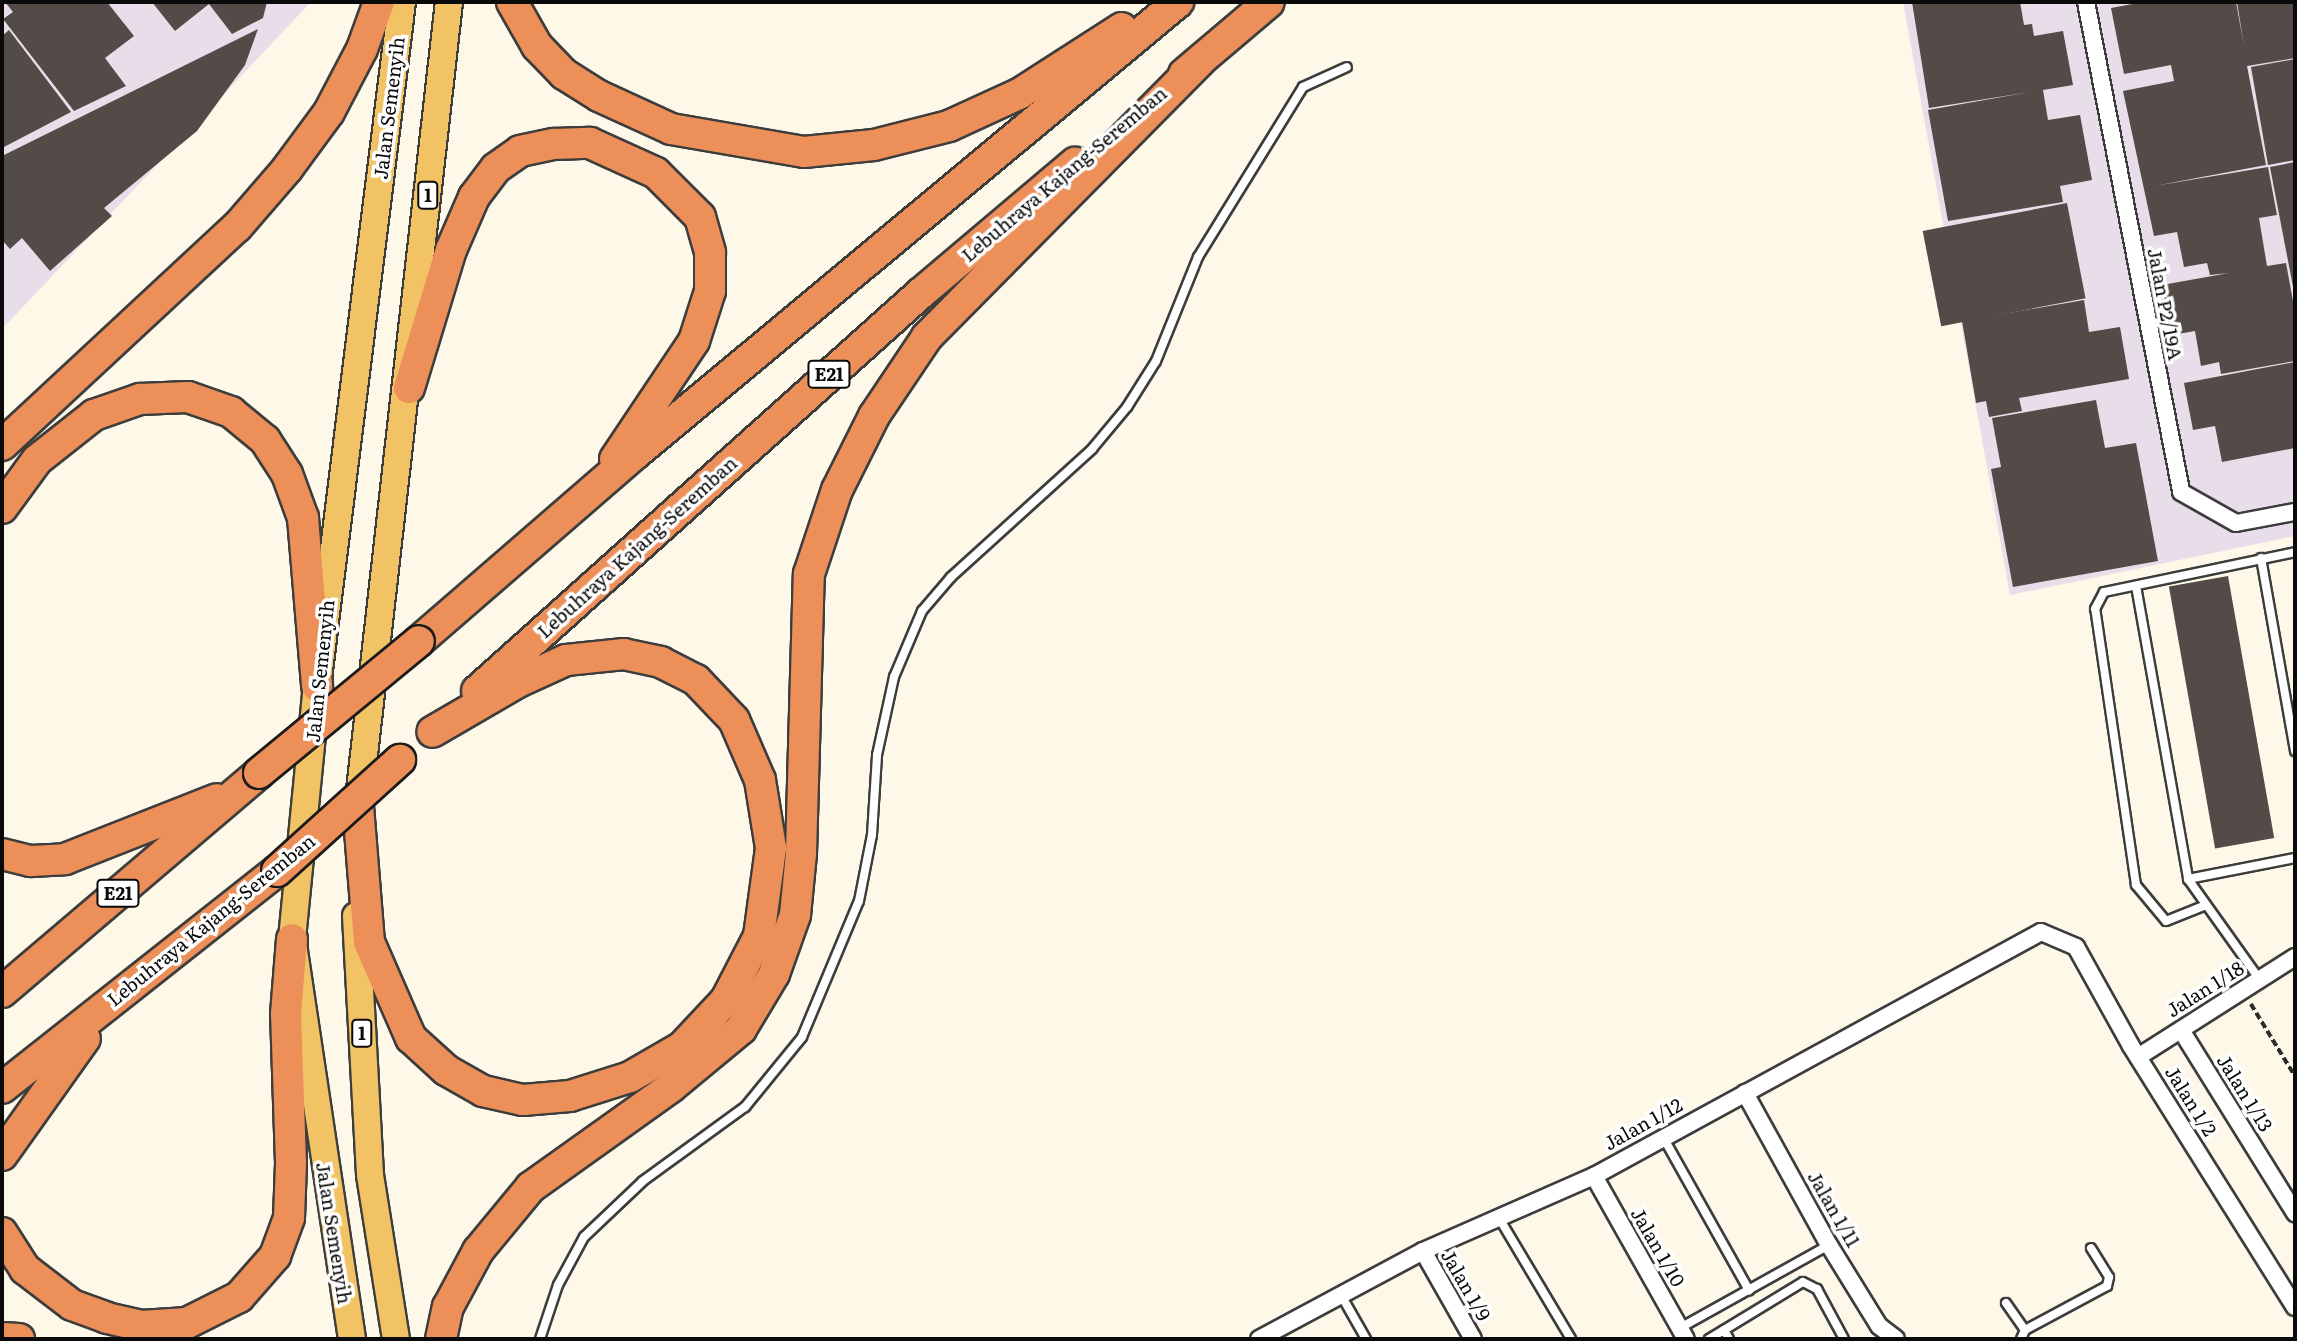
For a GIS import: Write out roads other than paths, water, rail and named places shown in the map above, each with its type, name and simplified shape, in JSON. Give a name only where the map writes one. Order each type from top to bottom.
[{"type":"highway","points":[[2,445],[237,227],[287,169],[329,112],[362,49],[379,2]]},
{"type":"highway","points":[[512,2],[537,46],[564,74],[599,96],[671,129],[804,152],[874,145],[948,126],[1019,94],[1163,2]]},
{"type":"highway","name":"E21","points":[[2,992],[419,641],[595,488],[1178,2]]},
{"type":"highway","name":"Lebuhraya Kajang-Seremban","points":[[2,1088],[277,871],[921,292],[1269,2]]},
{"type":"highway","points":[[441,1339],[448,1307],[478,1251],[531,1187],[671,1087],[741,1029],[774,974],[795,915],[801,854],[809,575],[836,491],[874,416],[927,337],[1200,61]]},
{"type":"highway","points":[[409,388],[451,250],[474,197],[496,168],[520,151],[554,144],[590,143],[631,158],[656,173],[700,217],[710,253],[710,291],[694,341],[676,374],[595,488]]},
{"type":"highway","points":[[2,508],[37,460],[94,415],[140,399],[188,397],[232,412],[265,440],[286,474],[303,518],[317,687]]},
{"type":"highway","points":[[358,806],[369,942],[411,1038],[446,1070],[483,1091],[523,1100],[570,1096],[630,1077],[682,1047],[726,1000],[759,936],[771,848],[760,780],[734,720],[696,680],[661,662],[624,654],[566,660],[518,682],[432,732]]},
{"type":"highway","points":[[2,854],[31,861],[65,859],[234,794]]},
{"type":"highway","points":[[2,1233],[25,1269],[72,1305],[107,1318],[142,1326],[187,1323],[239,1297],[275,1256],[289,1219],[286,1014],[292,939]]},
{"type":"highway","points":[[2,1155],[68,1057],[132,984]]},
{"type":"highway","points":[[2,1338],[19,1339]]},
{"type":"main road","name":"Jalan Semenyih","points":[[352,1339],[292,939],[317,687],[402,2]]},
{"type":"main road","name":"1","points":[[396,1339],[370,1175],[355,935],[358,806],[409,388],[449,2]]},
{"type":"street","name":"Jalan P2/19A","points":[[2085,2],[2180,492],[2235,523],[2295,512]]},
{"type":"street","name":"Jalan 1/2","points":[[2040,932],[2076,947],[2138,1057],[2295,1307]]},
{"type":"street","name":"Jalan 1/12","points":[[1265,1338],[1423,1251],[1594,1176],[1662,1136],[2040,932]]},
{"type":"street","name":"Jalan 1/18","points":[[2138,1057],[2295,957]]},
{"type":"street","name":"Jalan 1/13","points":[[2181,1030],[2295,1213]]},
{"type":"street","name":"Jalan 1/11","points":[[1745,1093],[1829,1245],[1880,1326],[1896,1339]]},
{"type":"street","name":"Jalan 1/10","points":[[1594,1176],[1683,1334]]},
{"type":"street","name":"Jalan 1/9","points":[[1423,1251],[1473,1339]]},
{"type":"lane","points":[[540,1339],[558,1285],[584,1237],[643,1181],[745,1107],[802,1037],[859,901],[872,835],[877,755],[894,677],[922,611],[951,578],[1092,449],[1127,407],[1156,361],[1198,257],[1303,87],[1347,67]]},
{"type":"lane","points":[[2206,905],[2166,921],[2136,885],[2095,609],[2104,592],[2295,552]]},
{"type":"lane","points":[[2261,558],[2295,751]]},
{"type":"lane","points":[[2136,586],[2188,879],[2260,980]]},
{"type":"lane","points":[[2188,879],[2295,859]]},
{"type":"lane","points":[[1662,1136],[1749,1290]]},
{"type":"lane","points":[[1499,1217],[1572,1339]]},
{"type":"lane","points":[[1683,1334],[1749,1290],[1829,1245]]},
{"type":"lane","points":[[2021,1339],[2025,1330],[2107,1286],[2109,1276],[2091,1248]]},
{"type":"lane","points":[[1709,1339],[1803,1282],[1817,1289],[1844,1339]]},
{"type":"lane","points":[[1341,1295],[1366,1339]]},
{"type":"lane","points":[[2006,1303],[2025,1330]]},
{"type":"lane","points":[[1724,1330],[1729,1339]]}]
